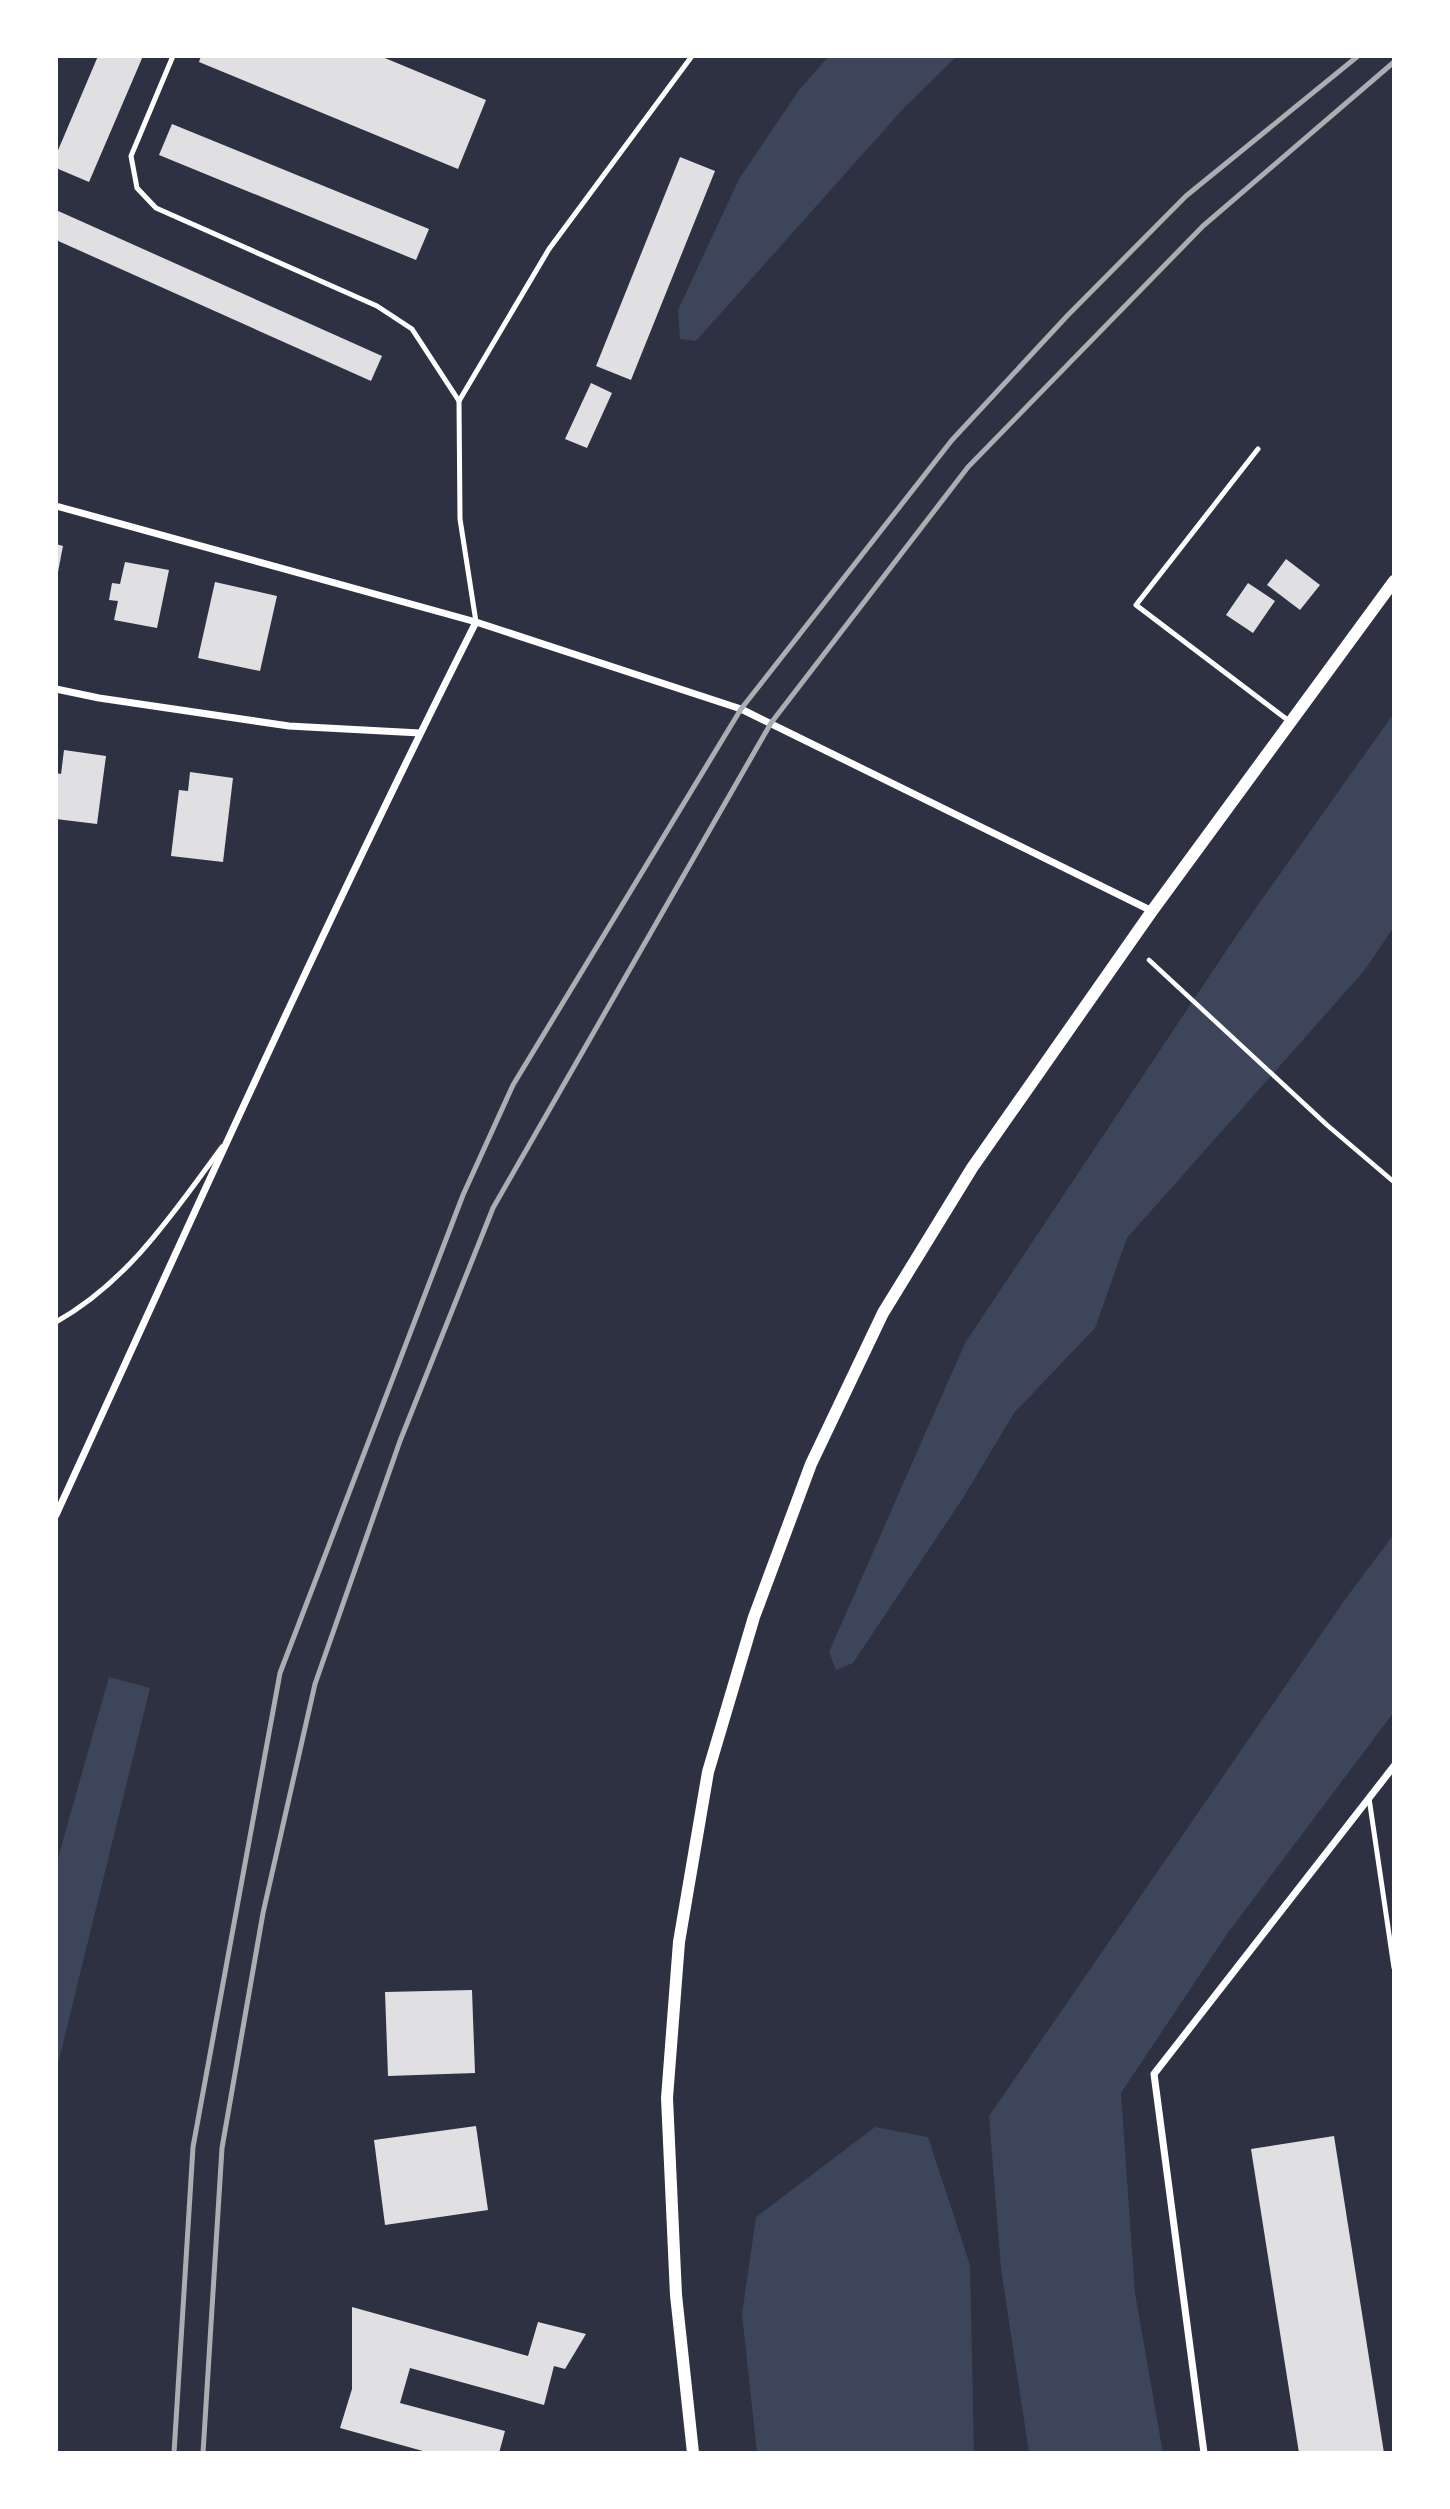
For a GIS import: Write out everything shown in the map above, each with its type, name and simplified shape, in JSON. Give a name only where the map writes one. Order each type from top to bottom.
[{"type":"street","points":[[56,506],[476,622],[741,709],[1152,911]]},
{"type":"street","points":[[693,2453],[676,2295],[667,2098],[679,1942],[712,1759],[754,1617],[806,1477],[883,1313],[972,1168],[1152,911],[1394,581]]},
{"type":"street","points":[[56,1515],[228,1139],[420,733],[476,622]]},
{"type":"street","points":[[56,689],[99,698],[289,726],[420,733]]},
{"type":"street","points":[[1204,2453],[1154,2074],[1394,1766]]},
{"type":"lane","points":[[173,56],[131,156],[137,188],[156,208],[377,306],[412,329],[459,401]]},
{"type":"lane","points":[[476,622],[460,519],[459,401],[549,249],[692,56]]},
{"type":"lane","points":[[1258,449],[1136,605],[1289,722]]},
{"type":"lane","points":[[56,1322],[82,1307],[149,1246],[228,1139]]},
{"type":"lane","points":[[1369,1798],[1394,1968]]},
{"type":"path","points":[[1130,943],[1327,1125],[1394,1182]]},
{"type":"shaded area","points":[[829,56],[957,56],[902,110],[696,341],[680,339],[678,310],[739,179],[799,90]]},
{"type":"shaded area","points":[[1394,713],[1394,927],[1364,971],[1127,1238],[1095,1328],[1014,1413],[963,1498],[853,1663],[836,1670],[829,1652],[965,1343],[1236,936]]},
{"type":"shaded area","points":[[1394,1534],[1394,1712],[1227,1934],[1121,2093],[1135,2293],[1163,2453],[1029,2453],[1001,2269],[989,2116],[1346,1598]]},
{"type":"shaded area","points":[[109,1677],[150,1688],[56,2072],[56,1865]]},
{"type":"shaded area","points":[[875,2127],[928,2137],[970,2265],[974,2453],[757,2453],[742,2314],[756,2217]]},
{"type":"building","points":[[98,56],[143,56],[89,182],[56,168],[56,155]]},
{"type":"building","points":[[201,56],[380,56],[486,100],[458,169],[199,62]]},
{"type":"building","points":[[172,124],[429,229],[416,260],[159,155]]},
{"type":"building","points":[[680,157],[715,171],[631,380],[596,366]]},
{"type":"building","points":[[56,210],[382,356],[371,381],[56,240]]},
{"type":"building","points":[[591,383],[612,393],[587,448],[565,439]]},
{"type":"building","points":[[56,544],[63,546],[57,577],[56,577]]},
{"type":"building","points":[[1286,559],[1320,585],[1300,610],[1267,585]]},
{"type":"building","points":[[125,562],[169,570],[157,628],[114,620],[118,601],[109,600],[112,583],[120,584]]},
{"type":"building","points":[[215,582],[277,596],[260,671],[198,658]]},
{"type":"building","points":[[1248,583],[1275,601],[1253,633],[1226,615]]},
{"type":"building","points":[[64,750],[106,756],[97,824],[56,819],[56,773],[61,774]]},
{"type":"building","points":[[190,772],[233,778],[223,862],[171,856],[179,790],[188,791]]},
{"type":"building","points":[[472,1990],[475,2073],[388,2076],[385,1992]]},
{"type":"building","points":[[476,2126],[488,2210],[385,2225],[374,2140]]},
{"type":"building","points":[[1334,2136],[1384,2453],[1299,2453],[1251,2149]]},
{"type":"building","points":[[352,2307],[528,2356],[538,2322],[586,2334],[565,2369],[554,2366],[544,2405],[410,2368],[400,2403],[505,2431],[499,2453],[430,2453],[340,2428],[352,2389]]},
{"type":"railway","points":[[174,2453],[193,2147],[280,1673],[463,1195],[513,1085],[741,709],[952,440],[1068,315],[1186,196],[1358,56]]},
{"type":"railway","points":[[203,2453],[222,2148],[263,1913],[315,1684],[400,1441],[493,1208],[771,723],[968,467],[1203,226],[1394,62]]}]
